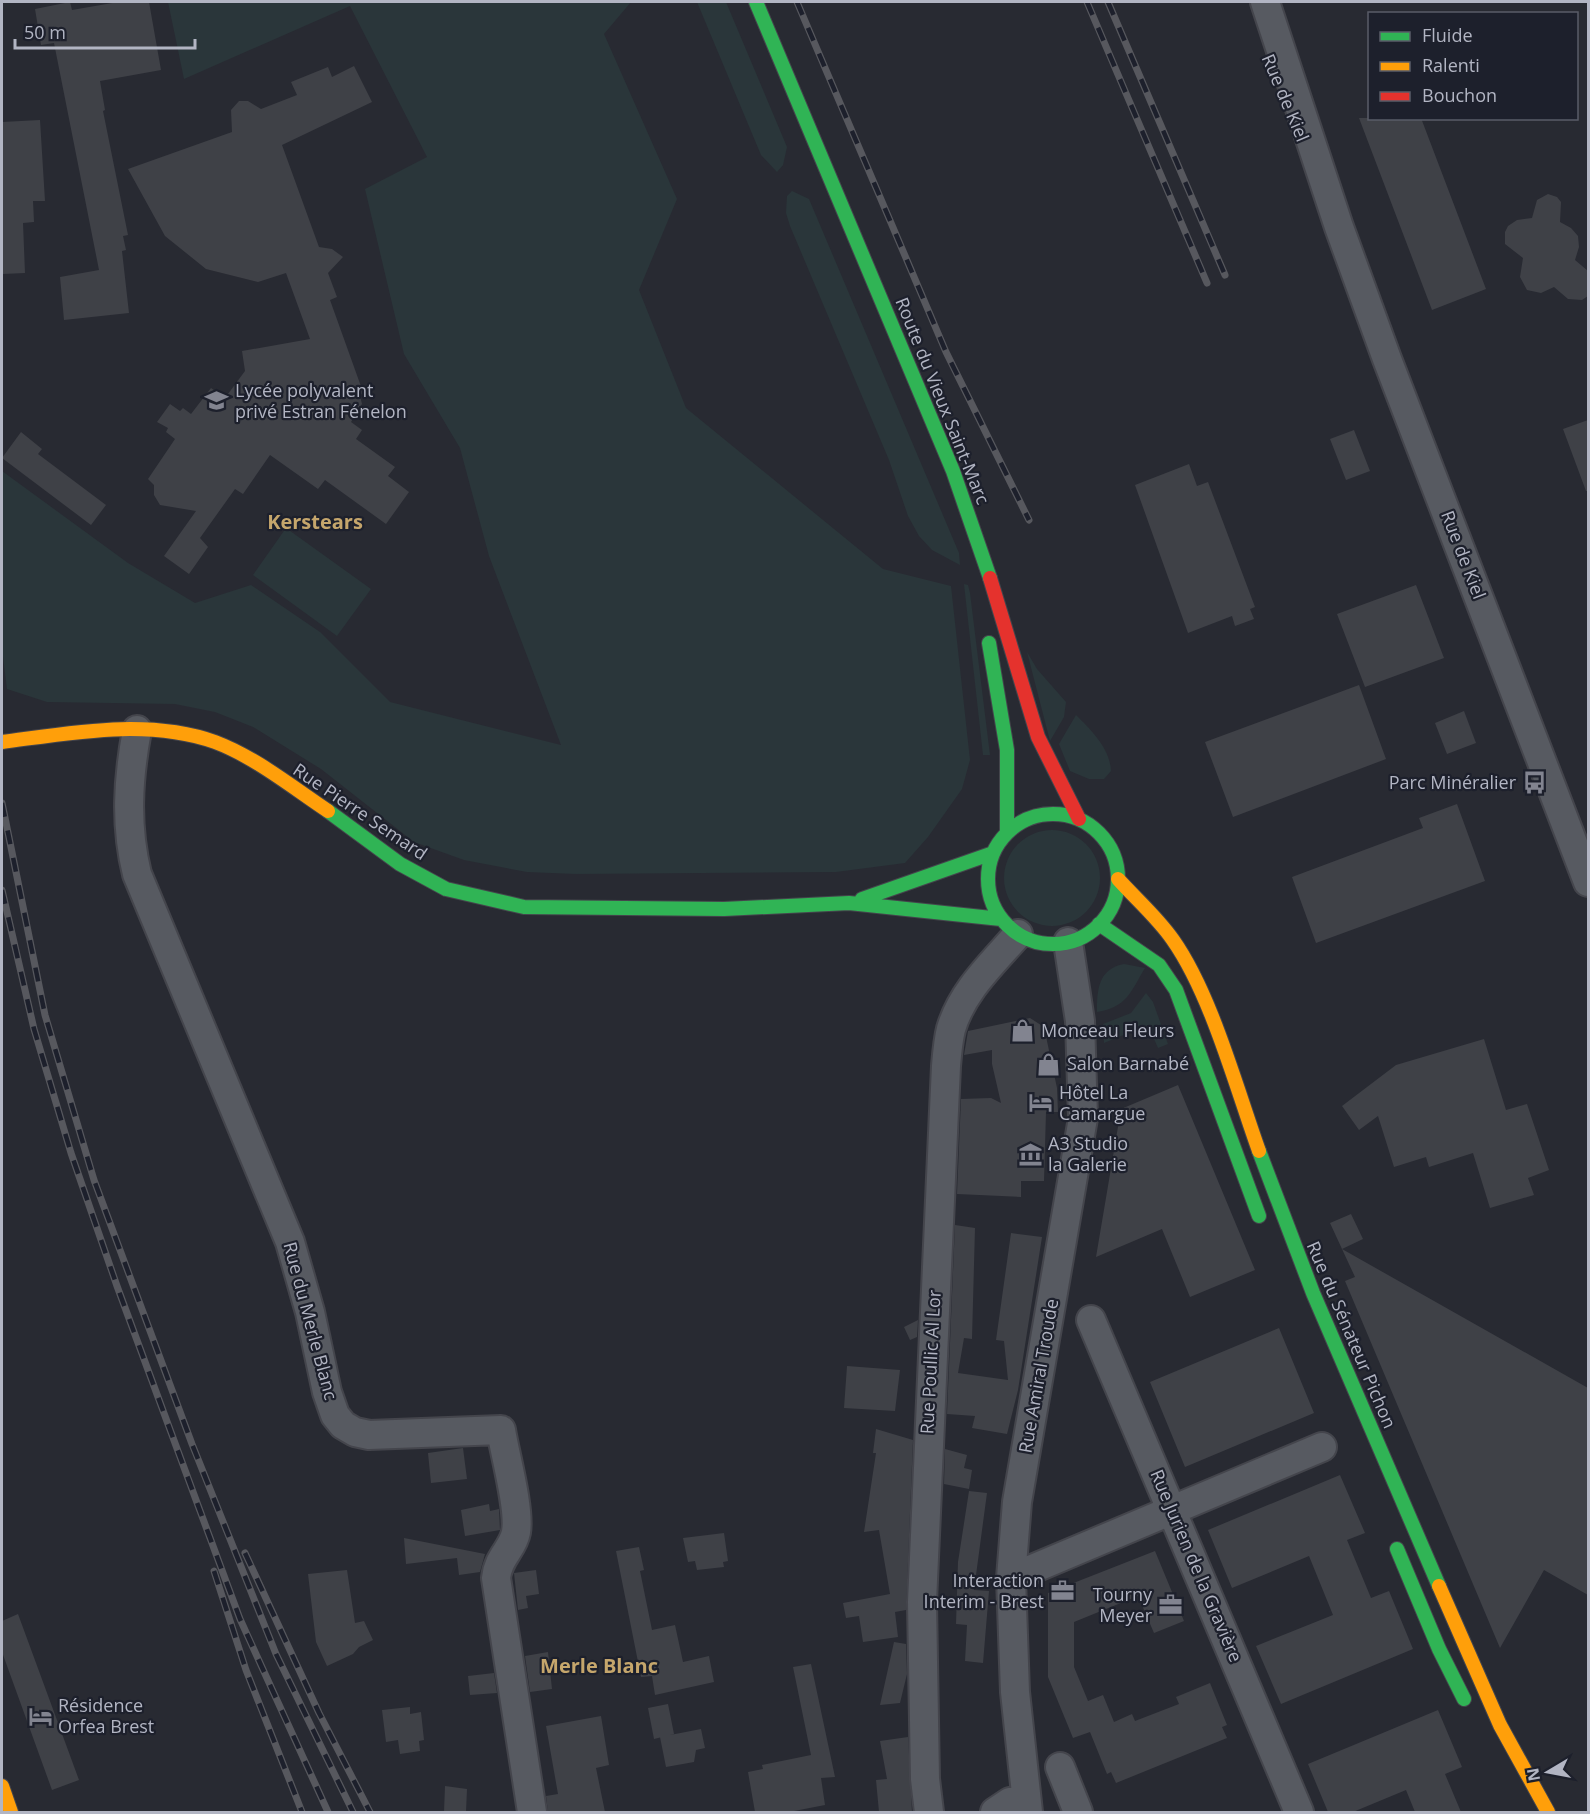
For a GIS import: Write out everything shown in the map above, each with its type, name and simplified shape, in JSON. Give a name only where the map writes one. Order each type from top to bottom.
[{"type":"main road","name":"Route du Vieux Saint-Marc","points":[[742,2],[938,468],[962,530],[969,560]]},
{"type":"main road","name":"Route du Vieux Saint-Marc","points":[[756,2],[953,471],[974,527],[1038,737],[1079,819]]},
{"type":"main road","points":[[985,625],[993,657],[1007,750],[1007,832]]},
{"type":"main road","name":"Rue Pierre Semard","points":[[2,742],[96,730],[137,730],[183,734],[214,742],[241,754],[346,823],[400,864],[446,889],[524,907],[724,909],[849,903],[1010,926]]},
{"type":"main road","points":[[1049,814],[1079,819],[1095,829],[1112,852],[1118,879],[1112,903],[1100,924],[1080,938],[1068,942],[1042,943],[1010,926],[993,902],[988,884],[993,853],[1007,832],[1019,823],[1049,814]]},
{"type":"main road","name":"Rue Pierre Semard","points":[[849,903],[897,889],[993,853]]},
{"type":"main road","name":"Rue du Sénateur Pichon","points":[[1118,879],[1172,938],[1186,960],[1207,1007],[1273,1191],[1317,1304],[1476,1676],[1548,1812]]},
{"type":"main road","points":[[1100,924],[1159,965],[1176,990],[1239,1167],[1266,1233]]},
{"type":"main road","points":[[1394,1540],[1439,1650],[1470,1711]]},
{"type":"main road","points":[[2,1786],[11,1812]]},
{"type":"street","name":"Rue de Kiel","points":[[1244,2],[1340,227]]},
{"type":"street","name":"Rue de Kiel","points":[[1265,2],[1387,359],[1588,882]]},
{"type":"street","name":"Rue du Merle Blanc","points":[[137,730],[128,793],[130,847],[137,874],[290,1242],[327,1392],[335,1415],[343,1425],[356,1432],[369,1435],[501,1430],[516,1516],[516,1532],[497,1565],[496,1578],[532,1812]]},
{"type":"street","name":"Rue Poullic Al Lor","points":[[929,1812],[925,1768],[922,1602],[946,1066],[951,1030],[959,1008],[1010,926]]},
{"type":"street","name":"Rue Amiral Troude","points":[[1027,1806],[1015,1692],[1011,1578],[1017,1502],[1083,1118],[1080,1021],[1068,942]]},
{"type":"street","name":"Rue Jurien de la Gravière","points":[[1091,1320],[1299,1812]]},
{"type":"street","points":[[1011,1578],[1322,1447]]},
{"type":"street","points":[[1060,1767],[1078,1812]]},
{"type":"street","points":[[994,1812],[1011,1802],[1027,1806]]},
{"type":"shaded area","points":[[168,2],[631,2],[604,34],[677,199],[639,290],[686,408],[883,569],[951,586],[970,760],[962,789],[928,837],[905,863],[836,872],[576,874],[527,872],[464,860],[414,842],[321,769],[253,727],[215,712],[175,704],[47,702],[7,689],[2,649],[2,471],[128,563],[195,603],[251,585],[320,632],[390,702],[561,745],[489,556],[460,448],[404,354],[365,189],[427,157],[350,6],[184,79]]},
{"type":"shaded area","points":[[697,2],[726,2],[787,147],[783,165],[777,172],[761,155]]},
{"type":"shaded area","points":[[792,191],[809,199],[959,553],[960,565],[932,550],[919,536],[908,516],[889,460],[790,226],[786,213],[787,196]]},
{"type":"shaded area","points":[[286,528],[371,589],[337,636],[253,575]]},
{"type":"shaded area","points":[[964,584],[968,585],[970,593],[990,755],[983,755]]},
{"type":"shaded area","points":[[1027,652],[1037,669],[1066,702],[1064,717],[1050,741]]},
{"type":"shaded area","points":[[1076,715],[1099,740],[1107,755],[1111,771],[1104,779],[1089,779],[1070,771],[1059,744]]},
{"type":"shaded area","points":[[1052,830],[1070,833],[1086,844],[1097,860],[1100,878],[1097,896],[1086,912],[1070,923],[1052,926],[1034,923],[1018,912],[1007,896],[1004,878],[1007,860],[1018,844],[1034,833]]},
{"type":"shaded area","points":[[1124,964],[1145,968],[1127,998],[1115,1007],[1097,1012],[1099,988],[1104,976],[1115,967]]},
{"type":"shaded area","points":[[1146,993],[1153,1002],[1168,1044],[1158,1048],[1148,1025],[1104,1043],[1103,1024],[1131,1013]]},
{"type":"building","points":[[70,2],[72,10],[118,2],[149,2],[161,70],[100,81],[105,110],[103,111],[128,235],[123,236],[126,250],[122,251],[129,313],[64,320],[60,277],[99,270],[54,43],[41,45],[35,9]]},
{"type":"building","points":[[354,66],[372,102],[282,145],[319,247],[332,249],[343,257],[328,273],[337,297],[330,300],[363,392],[360,396],[362,404],[351,422],[362,430],[356,439],[395,467],[388,476],[409,492],[386,524],[325,480],[318,489],[270,455],[243,494],[235,489],[200,538],[208,547],[189,574],[164,556],[196,511],[160,505],[154,495],[154,485],[148,479],[175,439],[166,432],[168,428],[157,422],[170,404],[180,411],[183,408],[191,414],[211,388],[225,398],[245,371],[242,351],[310,339],[286,273],[258,282],[206,269],[165,236],[128,169],[232,132],[231,110],[239,101],[248,101],[261,109],[297,95],[291,82],[328,67],[332,77]]},
{"type":"building","points":[[1359,118],[1422,120],[1486,289],[1432,310]]},
{"type":"building","points":[[40,120],[45,201],[33,201],[34,222],[23,223],[25,273],[3,274],[2,122]]},
{"type":"building","points":[[1548,194],[1557,197],[1561,202],[1560,222],[1571,228],[1578,236],[1579,247],[1575,260],[1588,271],[1588,296],[1582,300],[1568,299],[1554,287],[1541,293],[1527,290],[1520,277],[1523,258],[1505,244],[1505,232],[1508,226],[1517,220],[1532,218],[1537,200]]},
{"type":"building","points":[[1588,420],[1588,491],[1586,491],[1563,429]]},
{"type":"building","points":[[1354,430],[1370,471],[1346,480],[1330,439]]},
{"type":"building","points":[[21,432],[42,449],[38,454],[106,505],[91,525],[2,458]]},
{"type":"building","points":[[1189,464],[1197,486],[1208,482],[1255,607],[1250,609],[1254,619],[1235,626],[1232,616],[1188,633],[1135,485]]},
{"type":"building","points":[[1416,585],[1444,658],[1365,687],[1337,614]]},
{"type":"building","points":[[1359,685],[1386,759],[1233,817],[1205,742]]},
{"type":"building","points":[[1464,711],[1476,743],[1447,754],[1435,723]]},
{"type":"building","points":[[1457,804],[1485,881],[1316,943],[1292,877],[1423,828],[1419,818]]},
{"type":"building","points":[[1030,1018],[1044,1027],[1057,1088],[1058,1112],[1046,1112],[1044,1181],[1021,1181],[1021,1197],[957,1194],[961,1099],[991,1098],[1001,1103],[992,1064],[992,1050],[964,1055],[968,1031]]},
{"type":"building","points":[[1484,1039],[1506,1110],[1527,1104],[1549,1170],[1528,1178],[1534,1195],[1490,1208],[1473,1153],[1429,1167],[1426,1157],[1394,1167],[1378,1116],[1359,1130],[1342,1106],[1396,1065]]},
{"type":"building","points":[[1178,1085],[1255,1270],[1190,1297],[1162,1229],[1096,1257],[1121,1109]]},
{"type":"building","points":[[1351,1214],[1363,1239],[1342,1249],[1330,1223]]},
{"type":"building","points":[[955,1225],[975,1228],[972,1339],[964,1338],[958,1373],[1008,1380],[1004,1341],[996,1340],[1011,1233],[1042,1237],[1018,1390],[1007,1434],[972,1428],[975,1416],[947,1414]]},
{"type":"building","points":[[1342,1249],[1588,1388],[1588,1595],[1544,1570],[1500,1648],[1345,1281],[1355,1277]]},
{"type":"building","points":[[918,1320],[917,1337],[910,1340],[904,1327]]},
{"type":"building","points":[[1279,1328],[1314,1413],[1185,1467],[1150,1382]]},
{"type":"building","points":[[847,1366],[900,1370],[895,1411],[844,1408]]},
{"type":"building","points":[[876,1429],[913,1440],[906,1610],[895,1612],[898,1637],[863,1642],[859,1616],[846,1618],[843,1603],[890,1594],[879,1530],[864,1532],[876,1453],[873,1453]]},
{"type":"building","points":[[463,1448],[467,1479],[431,1483],[428,1453]]},
{"type":"building","points":[[945,1449],[967,1455],[964,1468],[972,1470],[969,1489],[944,1484]]},
{"type":"building","points":[[1340,1475],[1365,1533],[1347,1540],[1371,1598],[1389,1591],[1413,1649],[1281,1704],[1256,1646],[1333,1615],[1309,1556],[1232,1588],[1208,1530]]},
{"type":"building","points":[[969,1491],[987,1493],[974,1590],[989,1591],[983,1663],[965,1661],[967,1625],[956,1624],[958,1562]]},
{"type":"building","points":[[489,1504],[490,1511],[499,1509],[500,1530],[465,1536],[461,1510]]},
{"type":"building","points":[[724,1533],[728,1561],[723,1562],[724,1567],[697,1570],[695,1561],[688,1562],[683,1538]]},
{"type":"building","points":[[404,1538],[485,1554],[480,1572],[459,1575],[457,1558],[406,1564]]},
{"type":"building","points":[[639,1547],[644,1570],[640,1571],[652,1630],[675,1625],[683,1662],[709,1656],[714,1682],[655,1695],[652,1676],[641,1677],[616,1551]]},
{"type":"building","points":[[1155,1551],[1184,1621],[1154,1633],[1138,1596],[1074,1622],[1074,1667],[1088,1701],[1103,1695],[1114,1722],[1132,1714],[1135,1721],[1179,1704],[1176,1697],[1210,1683],[1227,1725],[1222,1727],[1227,1738],[1116,1783],[1111,1772],[1107,1774],[1090,1732],[1073,1738],[1048,1677],[1048,1593]]},
{"type":"building","points":[[347,1570],[355,1623],[364,1621],[373,1640],[359,1647],[353,1654],[327,1666],[316,1642],[308,1574]]},
{"type":"building","points":[[536,1570],[539,1594],[526,1596],[528,1608],[518,1610],[514,1573]]},
{"type":"building","name":"Résidence Orfea Brest","points":[[18,1614],[79,1780],[52,1790],[2,1652],[2,1621]]},
{"type":"building","points":[[894,1642],[906,1644],[907,1674],[900,1703],[880,1705]]},
{"type":"building","points":[[548,1652],[552,1689],[530,1692],[525,1656]]},
{"type":"building","points":[[811,1664],[835,1777],[821,1778],[825,1805],[789,1812],[755,1812],[748,1772],[763,1769],[762,1765],[811,1755],[793,1667]]},
{"type":"building","points":[[494,1673],[497,1693],[470,1695],[468,1676]]},
{"type":"building","points":[[668,1704],[674,1734],[654,1739],[648,1708]]},
{"type":"building","points":[[410,1707],[410,1714],[421,1712],[424,1740],[419,1741],[420,1751],[400,1754],[398,1740],[386,1742],[382,1710]]},
{"type":"building","points":[[1438,1710],[1462,1767],[1445,1774],[1461,1812],[1415,1812],[1406,1790],[1353,1812],[1328,1812],[1308,1764]]},
{"type":"building","points":[[601,1716],[609,1765],[596,1768],[605,1812],[548,1812],[546,1796],[558,1794],[546,1726]]},
{"type":"building","points":[[701,1729],[705,1748],[696,1750],[694,1762],[666,1767],[660,1737]]},
{"type":"building","points":[[908,1737],[912,1812],[879,1812],[876,1780],[887,1779],[880,1741]]},
{"type":"building","points":[[445,1786],[467,1789],[466,1812],[444,1812]]},
{"type":"railway","points":[[797,2],[946,352],[1029,520]]},
{"type":"railway","points":[[1087,2],[1207,283]]},
{"type":"railway","points":[[1108,2],[1225,275]]},
{"type":"railway","points":[[2,803],[45,1015],[94,1180],[192,1444],[276,1654],[353,1812]]},
{"type":"railway","points":[[2,890],[34,1029],[71,1153],[117,1286],[240,1619],[328,1812]]},
{"type":"railway","points":[[245,1553],[319,1713],[370,1812]]},
{"type":"railway","points":[[214,1571],[246,1670],[302,1812]]},
{"type":"traffic: fast","points":[[756,2],[953,471],[990,578]]},
{"type":"traffic: fast","points":[[989,643],[1007,750],[1007,832]]},
{"type":"traffic: fast","points":[[328,811],[400,864],[446,889],[524,907],[724,909],[849,903],[1001,919]]},
{"type":"traffic: fast","points":[[1053,814],[1078,819],[1099,833],[1113,854],[1118,879],[1113,904],[1099,925],[1078,939],[1053,944],[1028,939],[1007,925],[993,904],[988,879],[993,854],[1007,833],[1028,819],[1053,814]]},
{"type":"traffic: fast","points":[[862,899],[993,853]]},
{"type":"traffic: fast","points":[[1099,924],[1159,965],[1176,990],[1259,1216]]},
{"type":"traffic: fast","points":[[1259,1151],[1313,1293],[1439,1586]]},
{"type":"traffic: fast","points":[[1397,1549],[1439,1649],[1464,1699]]},
{"type":"traffic: slow","points":[[2,742],[109,730],[136,729],[189,735],[230,748],[273,773],[328,811]]},
{"type":"traffic: slow","points":[[1118,879],[1161,924],[1187,962],[1222,1042],[1259,1151]]},
{"type":"traffic: slow","points":[[1439,1586],[1500,1725],[1548,1812]]},
{"type":"traffic: slow","points":[[2,1786],[11,1812]]},
{"type":"traffic: jam","points":[[990,578],[1038,737],[1079,819]]},
{"type":"place","name":"Lycée polyvalent privé Estran Fénelon","points":[[217,401]]},
{"type":"place","name":"Parc Minéralier","points":[[1534,783]]},
{"type":"place","name":"Monceau Fleurs","points":[[1023,1031]]},
{"type":"place","name":"Salon Barnabé","points":[[1049,1064]]},
{"type":"place","name":"Hôtel La Camargue","points":[[1041,1103]]},
{"type":"place","name":"A3 Studio la Galerie","points":[[1030,1154]]},
{"type":"place","name":"Interaction Interim - Brest","points":[[1062,1591]]},
{"type":"place","name":"Tourny Meyer","points":[[1170,1605]]},
{"type":"place","name":"Résidence Orfea Brest","points":[[40,1716]]},
{"type":"district","name":"Kerstears","points":[[315,522]]},
{"type":"district","name":"Merle Blanc","points":[[599,1666]]}]
